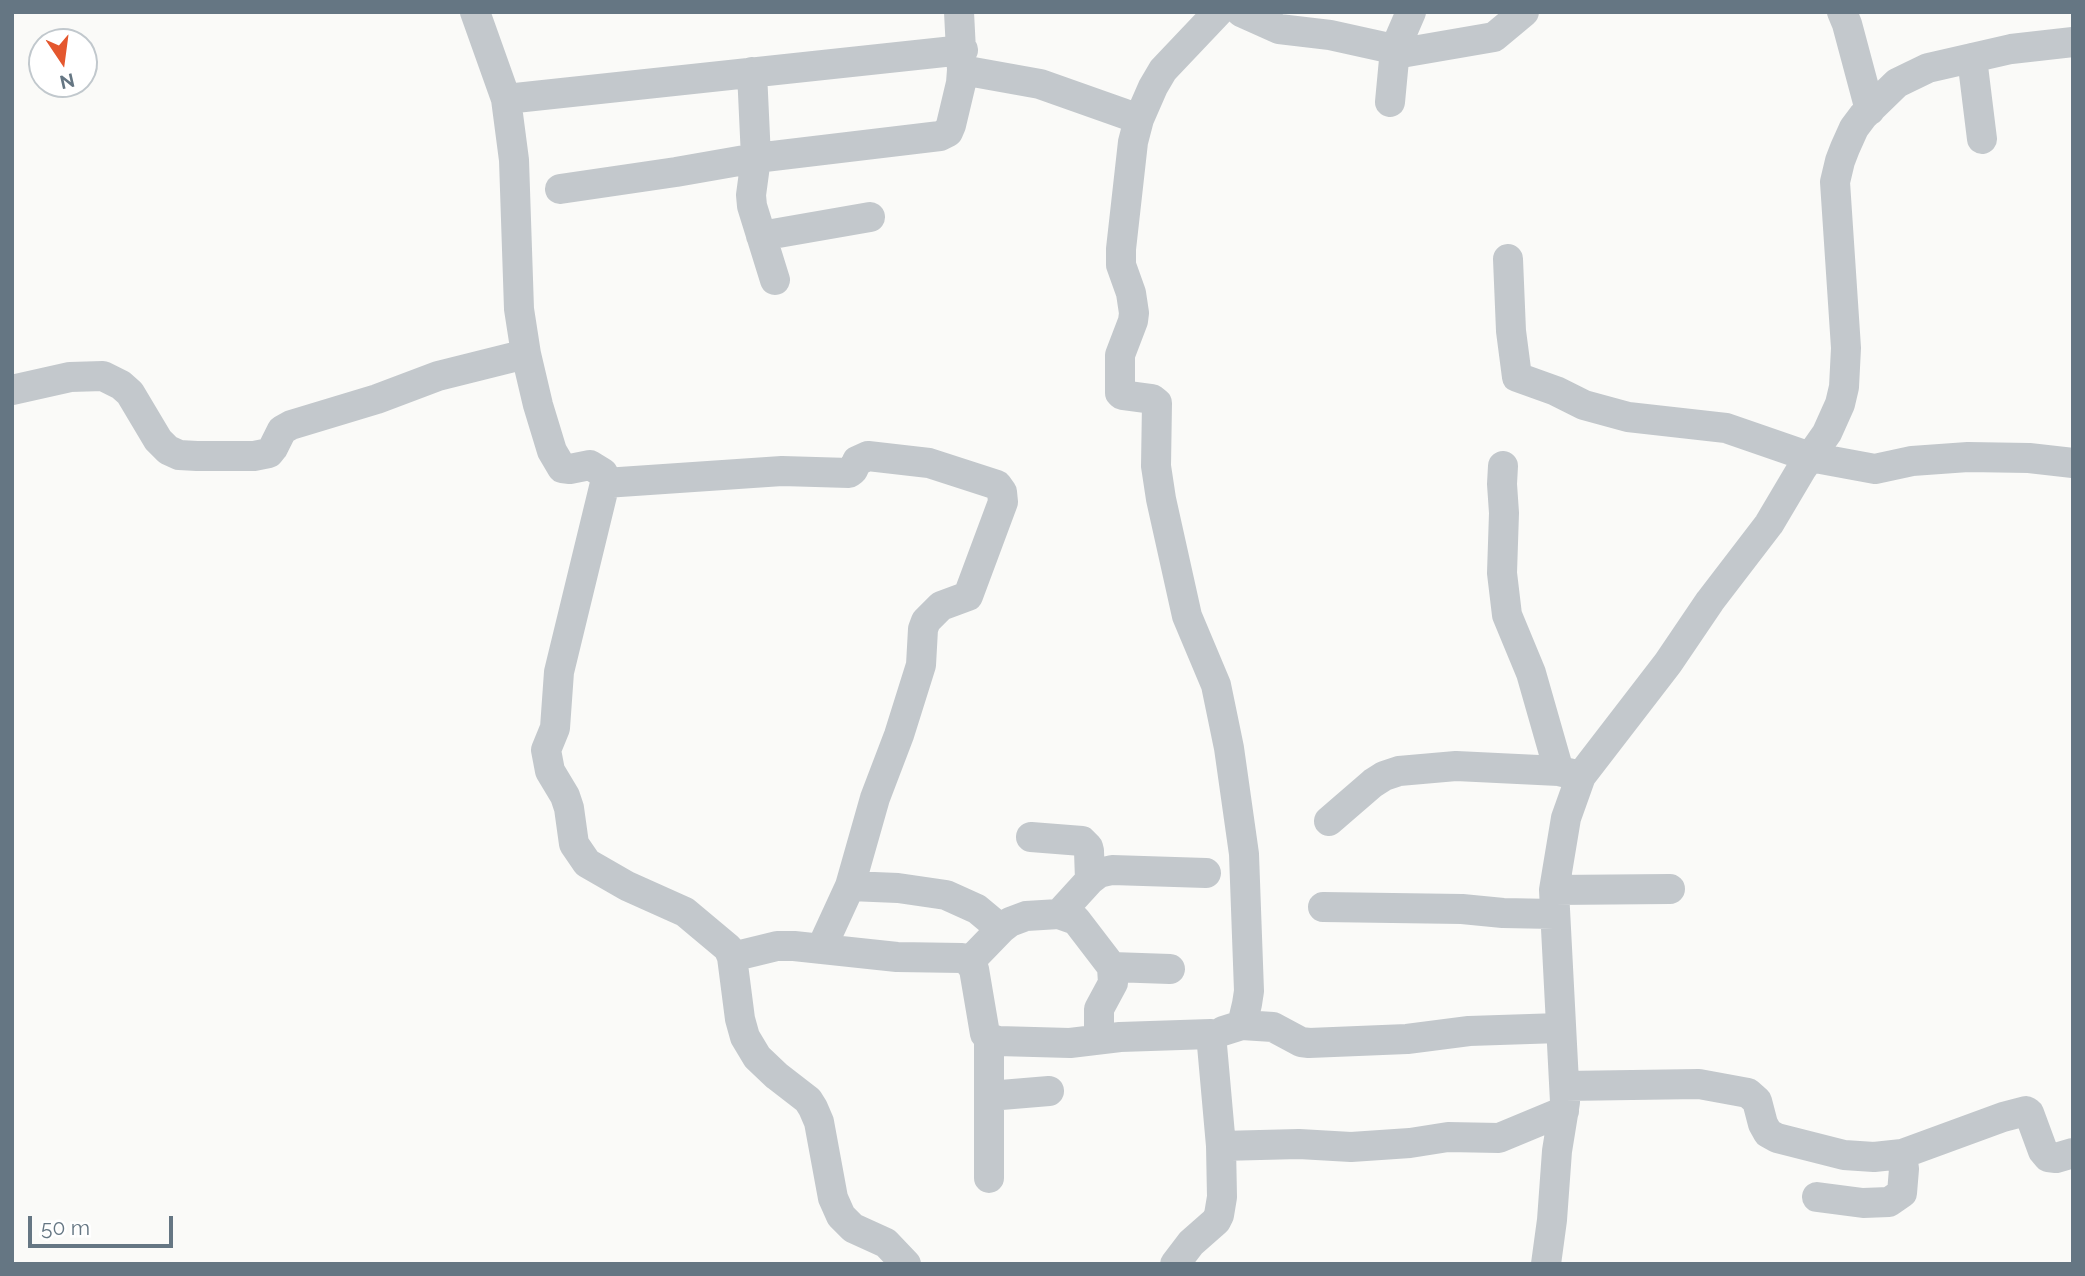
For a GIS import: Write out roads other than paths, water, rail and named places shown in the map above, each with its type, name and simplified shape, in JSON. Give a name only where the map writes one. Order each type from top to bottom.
[{"type":"street","points":[[475,12],[506,99],[514,160],[519,295],[526,354],[538,405],[557,462],[562,468],[590,465],[600,469],[605,483],[559,672],[555,728],[546,750],[550,771],[569,808],[574,844],[587,863],[627,886],[685,912],[728,948],[732,957],[745,1037],[757,1057],[808,1100],[813,1108],[819,1122],[833,1199],[841,1216],[853,1228],[886,1243],[906,1264]]},
{"type":"street","points":[[560,189],[756,158],[940,136],[948,132],[951,125],[961,83],[959,12]]},
{"type":"street","points":[[1218,12],[1163,70],[1139,119],[1133,142],[1121,265],[1131,293],[1134,313],[1120,355],[1120,393],[1122,396],[1152,399],[1157,403],[1156,466],[1161,499],[1187,616],[1216,685],[1229,748],[1244,854],[1249,991],[1242,1025]]},
{"type":"street","points":[[1241,12],[1279,29],[1330,35],[1407,52],[1488,38],[1524,12]]},
{"type":"street","points":[[1390,103],[1395,49],[1411,12]]},
{"type":"street","points":[[1842,12],[1870,110]]},
{"type":"street","points":[[1570,773],[1668,663],[1710,601],[1769,524],[1827,433],[1840,404],[1844,387],[1846,348],[1835,182],[1840,161],[1854,128],[1897,83],[1928,68],[2011,49],[2073,42]]},
{"type":"street","points":[[1972,58],[1982,139]]},
{"type":"street","points":[[506,99],[752,72],[962,60],[1139,119]]},
{"type":"street","points":[[752,72],[756,158],[752,206],[775,280]]},
{"type":"street","points":[[761,236],[870,217]]},
{"type":"street","points":[[1508,259],[1511,331],[1517,377],[1556,391],[1584,405],[1628,417],[1726,428],[1810,457],[1875,469],[1912,461],[1968,457],[2029,458],[2073,463]]},
{"type":"street","points":[[12,390],[70,377],[103,376],[130,393],[158,440],[168,450],[179,455],[254,456],[269,453],[282,430],[291,425],[467,368],[526,354]]},
{"type":"street","points":[[605,483],[782,471],[849,473],[857,461],[868,456],[929,463],[997,485],[1002,492],[1003,502],[968,596],[941,606],[926,621],[921,665],[899,735],[875,798],[850,886],[821,949]]},
{"type":"street","points":[[1503,466],[1502,573],[1507,615],[1570,773],[1554,902],[1564,1099],[1546,1264]]},
{"type":"street","points":[[1329,821],[1373,783],[1399,771],[1456,766],[1570,773]]},
{"type":"street","points":[[1031,837],[1082,841],[1088,847],[1090,880]]},
{"type":"street","points":[[1059,914],[1099,873],[1112,870],[1206,873]]},
{"type":"street","points":[[850,886],[898,888],[946,895],[977,909],[1001,929]]},
{"type":"street","points":[[1323,907],[1462,909],[1503,913],[1554,902],[1670,889]]},
{"type":"street","points":[[969,961],[1010,922],[1026,916],[1059,914],[1076,920],[1112,967],[1113,983],[1099,1009],[1102,1039]]},
{"type":"street","points":[[732,957],[777,946],[897,957],[962,958],[969,961],[974,969],[982,1027],[989,1038],[989,1178]]},
{"type":"street","points":[[1112,967],[1170,969]]},
{"type":"street","points":[[989,1038],[1026,1043],[1070,1043],[1120,1037],[1211,1034],[1242,1025],[1273,1027],[1301,1042],[1309,1043],[1407,1039],[1469,1031],[1560,1028]]},
{"type":"street","points":[[1175,1264],[1191,1243],[1216,1221],[1222,1197],[1211,1034]]},
{"type":"street","points":[[1220,1146],[1299,1144],[1351,1147],[1448,1138],[1499,1138],[1564,1099],[1699,1084],[1748,1093],[1757,1101],[1768,1133],[1777,1139],[1844,1155],[1874,1157],[1902,1154],[2026,1111],[2048,1157],[2056,1158],[2073,1153]]},
{"type":"street","points":[[989,1097],[1049,1091]]},
{"type":"street","points":[[1817,1196],[1863,1203],[1888,1202],[1902,1193],[1902,1154]]}]
